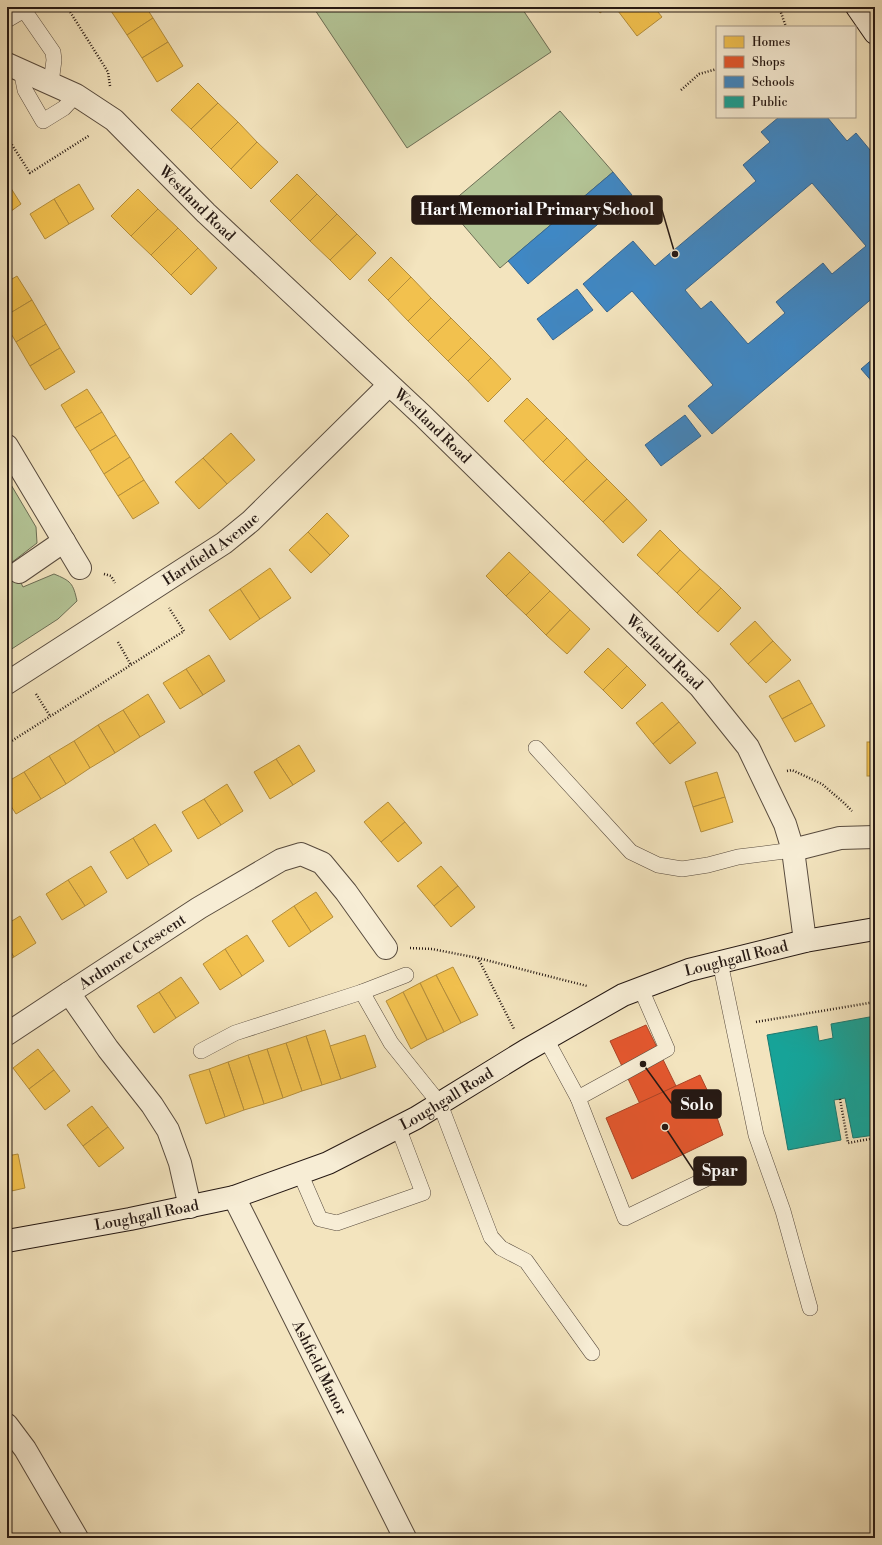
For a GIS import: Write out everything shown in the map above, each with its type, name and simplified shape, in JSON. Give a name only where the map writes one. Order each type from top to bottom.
[{"type":"street","points":[[857,7],[875,33]]},
{"type":"street","name":"Westland Road","points":[[14,67],[76,95],[114,120],[206,214],[389,385],[700,687],[748,748],[784,824],[793,850],[806,941]]},
{"type":"street","name":"Hartfield Avenue","points":[[7,683],[224,543],[251,521],[389,385]]},
{"type":"street","points":[[7,446],[80,568]]},
{"type":"street","points":[[19,572],[64,541]]},
{"type":"street","points":[[793,850],[840,838],[868,836]]},
{"type":"street","name":"Ardmore Crescent","points":[[190,1207],[180,1163],[168,1130],[152,1105],[108,1049],[69,993],[199,908],[281,860],[301,854],[322,863],[346,892],[386,948]]},
{"type":"street","name":"Loughgall Road","points":[[7,1241],[130,1220],[234,1197],[328,1163],[398,1127],[440,1104],[525,1051],[632,992],[689,970],[806,941],[875,929]]},
{"type":"street","points":[[7,1034],[69,993]]},
{"type":"street","name":"Ashfield Manor","points":[[234,1197],[405,1538]]},
{"type":"street","points":[[7,1425],[25,1449],[77,1538]]},
{"type":"lane","points":[[7,20],[24,10],[53,52],[54,60],[51,83]]},
{"type":"lane","points":[[14,67],[43,121],[64,108],[76,95]]},
{"type":"lane","points":[[536,748],[631,852],[658,865],[682,869],[708,865],[738,857],[793,850]]},
{"type":"lane","points":[[720,962],[756,1135],[783,1212],[810,1308]]},
{"type":"lane","points":[[201,1051],[235,1033],[362,992],[406,975]]},
{"type":"lane","points":[[362,992],[391,1043],[440,1104],[491,1237],[501,1248],[526,1260],[592,1353]]},
{"type":"lane","points":[[578,1098],[667,1049],[632,992]]},
{"type":"lane","points":[[546,1039],[578,1098],[625,1218],[710,1177]]},
{"type":"lane","points":[[300,1173],[320,1219],[337,1223],[423,1193],[398,1127]]},
{"type":"path","points":[[7,137],[30,173],[114,120],[108,72],[67,7]]},
{"type":"path","points":[[779,7],[786,26]]},
{"type":"path","points":[[681,90],[699,74],[716,69]]},
{"type":"path","points":[[80,568],[111,576],[130,605]]},
{"type":"path","points":[[7,744],[184,631],[156,588]]},
{"type":"path","points":[[761,774],[792,770],[822,784],[844,802],[857,816],[868,836]]},
{"type":"path","points":[[386,948],[432,949],[632,992]]},
{"type":"path","points":[[478,958],[525,1051]]},
{"type":"path","points":[[734,1026],[875,1002]]},
{"type":"path","points":[[840,1099],[848,1143],[875,1138]]},
{"type":"green space","points":[[313,7],[521,7],[551,52],[407,148]]},
{"type":"green space","points":[[560,111],[613,172],[500,268],[447,206]]},
{"type":"green space","points":[[7,478],[36,527],[37,543],[11,563],[23,587],[54,574],[70,583],[77,601],[58,619],[7,652]]},
{"type":"building: Homes","points":[[117,7],[146,7],[153,18],[127,35],[111,11]]},
{"type":"building: Homes","points":[[596,7],[608,7],[600,13]]},
{"type":"building: Homes","points":[[615,7],[654,7],[662,17],[637,36]]},
{"type":"building: Homes","points":[[153,18],[168,42],[142,58],[127,35]]},
{"type":"building: Homes","points":[[168,42],[183,66],[157,82],[142,58]]},
{"type":"building: Homes","points":[[198,83],[218,103],[191,129],[171,110]]},
{"type":"building: Homes","points":[[218,103],[238,122],[211,149],[191,129]]},
{"type":"building: Homes","points":[[238,122],[257,142],[231,169],[211,149]]},
{"type":"building: Homes","points":[[257,142],[278,162],[251,189],[231,169]]},
{"type":"building: Homes","points":[[297,174],[317,194],[290,221],[270,201]]},
{"type":"building: Homes","points":[[7,182],[21,204],[7,214]]},
{"type":"building: Homes","points":[[79,184],[94,209],[69,224],[54,199]]},
{"type":"building: Homes","points":[[138,189],[158,209],[131,236],[111,216]]},
{"type":"building: Homes","points":[[317,194],[337,214],[310,241],[290,221]]},
{"type":"building: Homes","points":[[54,199],[69,224],[45,239],[30,214]]},
{"type":"building: Homes","points":[[158,209],[178,228],[151,255],[131,236]]},
{"type":"building: Homes","points":[[337,214],[357,234],[330,260],[310,241]]},
{"type":"building: Homes","points":[[178,228],[198,248],[171,275],[151,255]]},
{"type":"building: Homes","points":[[357,234],[376,253],[350,280],[330,260]]},
{"type":"building: Homes","points":[[198,248],[217,268],[191,295],[171,275]]},
{"type":"building: Homes","points":[[391,257],[411,277],[388,300],[368,280]]},
{"type":"building: Homes","points":[[17,276],[32,300],[7,315],[7,282]]},
{"type":"building: Homes","points":[[411,277],[431,298],[408,321],[388,300]]},
{"type":"building: Homes","points":[[431,298],[451,318],[428,341],[408,321]]},
{"type":"building: Homes","points":[[32,300],[46,324],[16,342],[7,327],[7,315]]},
{"type":"building: Homes","points":[[451,318],[471,338],[448,361],[428,341]]},
{"type":"building: Homes","points":[[46,324],[60,348],[30,366],[16,342]]},
{"type":"building: Homes","points":[[471,338],[491,358],[468,381],[448,361]]},
{"type":"building: Homes","points":[[60,348],[75,372],[45,390],[30,366]]},
{"type":"building: Homes","points":[[491,358],[511,379],[488,402],[468,381]]},
{"type":"building: Homes","points":[[87,389],[102,412],[75,428],[61,405]]},
{"type":"building: Homes","points":[[527,398],[547,418],[523,441],[504,421]]},
{"type":"building: Homes","points":[[102,412],[116,435],[90,451],[75,428]]},
{"type":"building: Homes","points":[[547,418],[567,438],[543,462],[523,441]]},
{"type":"building: Homes","points":[[231,433],[255,460],[227,484],[203,458]]},
{"type":"building: Homes","points":[[116,435],[130,457],[104,474],[90,451]]},
{"type":"building: Homes","points":[[567,438],[587,459],[563,482],[543,462]]},
{"type":"building: Homes","points":[[130,457],[144,480],[118,496],[104,474]]},
{"type":"building: Homes","points":[[203,458],[227,484],[199,509],[175,482]]},
{"type":"building: Homes","points":[[587,459],[607,479],[583,502],[563,482]]},
{"type":"building: Homes","points":[[607,479],[627,499],[603,522],[583,502]]},
{"type":"building: Homes","points":[[144,480],[159,503],[133,519],[118,496]]},
{"type":"building: Homes","points":[[627,499],[647,520],[623,543],[603,522]]},
{"type":"building: Homes","points":[[327,513],[349,536],[330,555],[308,532]]},
{"type":"building: Homes","points":[[660,530],[680,550],[657,574],[637,555]]},
{"type":"building: Homes","points":[[308,532],[330,555],[311,573],[289,550]]},
{"type":"building: Homes","points":[[680,550],[700,569],[677,593],[657,574]]},
{"type":"building: Homes","points":[[509,552],[530,572],[506,596],[486,576]]},
{"type":"building: Homes","points":[[270,568],[291,598],[260,619],[240,589]]},
{"type":"building: Homes","points":[[700,569],[721,588],[697,613],[677,593]]},
{"type":"building: Homes","points":[[530,572],[550,591],[526,615],[506,596]]},
{"type":"building: Homes","points":[[721,588],[741,608],[718,632],[697,613]]},
{"type":"building: Homes","points":[[240,589],[260,619],[230,640],[209,610]]},
{"type":"building: Homes","points":[[550,591],[570,610],[546,635],[526,615]]},
{"type":"building: Homes","points":[[570,610],[590,629],[567,654],[546,635]]},
{"type":"building: Homes","points":[[755,621],[773,641],[748,664],[730,644]]},
{"type":"building: Homes","points":[[773,641],[791,660],[766,683],[748,664]]},
{"type":"building: Homes","points":[[608,648],[627,666],[603,690],[584,672]]},
{"type":"building: Homes","points":[[209,655],[225,681],[203,695],[186,669]]},
{"type":"building: Homes","points":[[627,666],[646,685],[622,709],[603,690]]},
{"type":"building: Homes","points":[[186,669],[203,695],[180,709],[163,683]]},
{"type":"building: Homes","points":[[799,680],[812,703],[782,719],[769,696]]},
{"type":"building: Homes","points":[[148,694],[165,722],[140,737],[123,710]]},
{"type":"building: Homes","points":[[662,702],[679,722],[653,744],[636,723]]},
{"type":"building: Homes","points":[[812,703],[825,726],[795,742],[782,719]]},
{"type":"building: Homes","points":[[123,710],[140,737],[115,753],[98,725]]},
{"type":"building: Homes","points":[[679,722],[696,743],[670,764],[653,744]]},
{"type":"building: Homes","points":[[98,725],[115,753],[90,768],[74,741]]},
{"type":"building: Homes","points":[[74,741],[90,768],[66,784],[49,756]]},
{"type":"building: Homes","points":[[867,742],[875,742],[875,776],[867,776]]},
{"type":"building: Homes","points":[[299,745],[315,771],[293,785],[276,759]]},
{"type":"building: Homes","points":[[49,756],[66,784],[41,799],[24,772]]},
{"type":"building: Homes","points":[[276,759],[293,785],[270,799],[254,772]]},
{"type":"building: Homes","points":[[24,772],[41,799],[16,814],[7,800],[7,782]]},
{"type":"building: Homes","points":[[717,772],[725,797],[693,807],[685,782]]},
{"type":"building: Homes","points":[[227,784],[243,811],[221,825],[204,799]]},
{"type":"building: Homes","points":[[725,797],[733,822],[701,832],[693,807]]},
{"type":"building: Homes","points":[[204,799],[221,825],[198,839],[182,812]]},
{"type":"building: Homes","points":[[388,802],[405,822],[381,842],[364,822]]},
{"type":"building: Homes","points":[[405,822],[422,843],[398,862],[381,842]]},
{"type":"building: Homes","points":[[155,824],[172,851],[149,865],[133,838]]},
{"type":"building: Homes","points":[[133,838],[149,865],[127,879],[110,852]]},
{"type":"building: Homes","points":[[91,866],[107,892],[85,906],[68,880]]},
{"type":"building: Homes","points":[[441,866],[458,886],[434,906],[417,886]]},
{"type":"building: Homes","points":[[68,880],[85,906],[62,920],[46,894]]},
{"type":"building: Homes","points":[[458,886],[475,907],[451,927],[434,906]]},
{"type":"building: Homes","points":[[316,892],[333,917],[311,932],[294,906]]},
{"type":"building: Homes","points":[[294,906],[311,932],[289,947],[272,921]]},
{"type":"building: Homes","points":[[20,916],[36,943],[14,957],[7,946],[7,924]]},
{"type":"building: Homes","points":[[247,935],[264,961],[242,976],[225,949]]},
{"type":"building: Homes","points":[[7,946],[14,957],[7,961]]},
{"type":"building: Homes","points":[[225,949],[242,976],[220,990],[203,964]]},
{"type":"building: Homes","points":[[453,967],[478,1015],[461,1023],[436,975]]},
{"type":"building: Homes","points":[[436,975],[461,1023],[444,1032],[420,983]]},
{"type":"building: Homes","points":[[181,977],[199,1003],[176,1018],[159,992]]},
{"type":"building: Homes","points":[[420,983],[444,1032],[427,1040],[403,992]]},
{"type":"building: Homes","points":[[159,992],[176,1018],[154,1033],[137,1006]]},
{"type":"building: Homes","points":[[403,992],[427,1040],[411,1049],[386,1001]]},
{"type":"building: Homes","points":[[325,1030],[341,1079],[322,1085],[306,1036]]},
{"type":"building: Homes","points":[[365,1035],[376,1067],[341,1079],[330,1046]]},
{"type":"building: Homes","points":[[306,1036],[322,1085],[302,1091],[286,1043]]},
{"type":"building: Homes","points":[[286,1043],[302,1091],[283,1098],[267,1049]]},
{"type":"building: Homes","points":[[38,1049],[54,1070],[29,1089],[13,1068]]},
{"type":"building: Homes","points":[[267,1049],[283,1098],[264,1104],[248,1055]]},
{"type":"building: Homes","points":[[248,1055],[264,1104],[244,1110],[228,1062]]},
{"type":"building: Homes","points":[[228,1062],[244,1110],[225,1117],[209,1069]]},
{"type":"building: Homes","points":[[209,1069],[225,1117],[206,1124],[189,1075]]},
{"type":"building: Homes","points":[[54,1070],[70,1091],[45,1110],[29,1089]]},
{"type":"building: Homes","points":[[92,1106],[108,1127],[83,1146],[67,1125]]},
{"type":"building: Homes","points":[[108,1127],[124,1148],[99,1167],[83,1146]]},
{"type":"building: Homes","points":[[18,1154],[25,1188],[7,1192],[7,1156]]},
{"type":"building: Shops","points":[[646,1025],[676,1086],[640,1104],[610,1041]]},
{"type":"building: Shops","points":[[700,1075],[709,1094],[723,1135],[632,1179],[606,1118]]},
{"type":"building: Schools","points":[[778,118],[828,118],[847,141],[856,133],[875,156],[875,296],[712,434],[688,406],[713,385],[632,291],[607,312],[583,284],[633,241],[655,266],[756,181],[743,165],[770,142],[761,132]],"holes":[[[812,183],[866,246],[832,274],[823,263],[776,302],[785,313],[748,344],[711,301],[701,309],[685,290]]]},
{"type":"building: Schools","points":[[613,172],[632,195],[528,284],[508,261]]},
{"type":"building: Schools","points":[[577,289],[593,310],[553,340],[537,319]]},
{"type":"building: Schools","points":[[875,357],[875,385],[861,369]]},
{"type":"building: Schools","points":[[685,415],[701,436],[661,466],[645,445]]},
{"type":"building: Public","points":[[875,1016],[875,1135],[853,1138],[845,1098],[834,1100],[841,1140],[788,1150],[767,1035],[817,1026],[819,1041],[833,1038],[831,1024]]},
{"type":"place","name":"Hart Memorial Primary School","points":[[675,254]]},
{"type":"place","name":"Solo","points":[[643,1064]]},
{"type":"place","name":"Spar","points":[[665,1127]]}]
